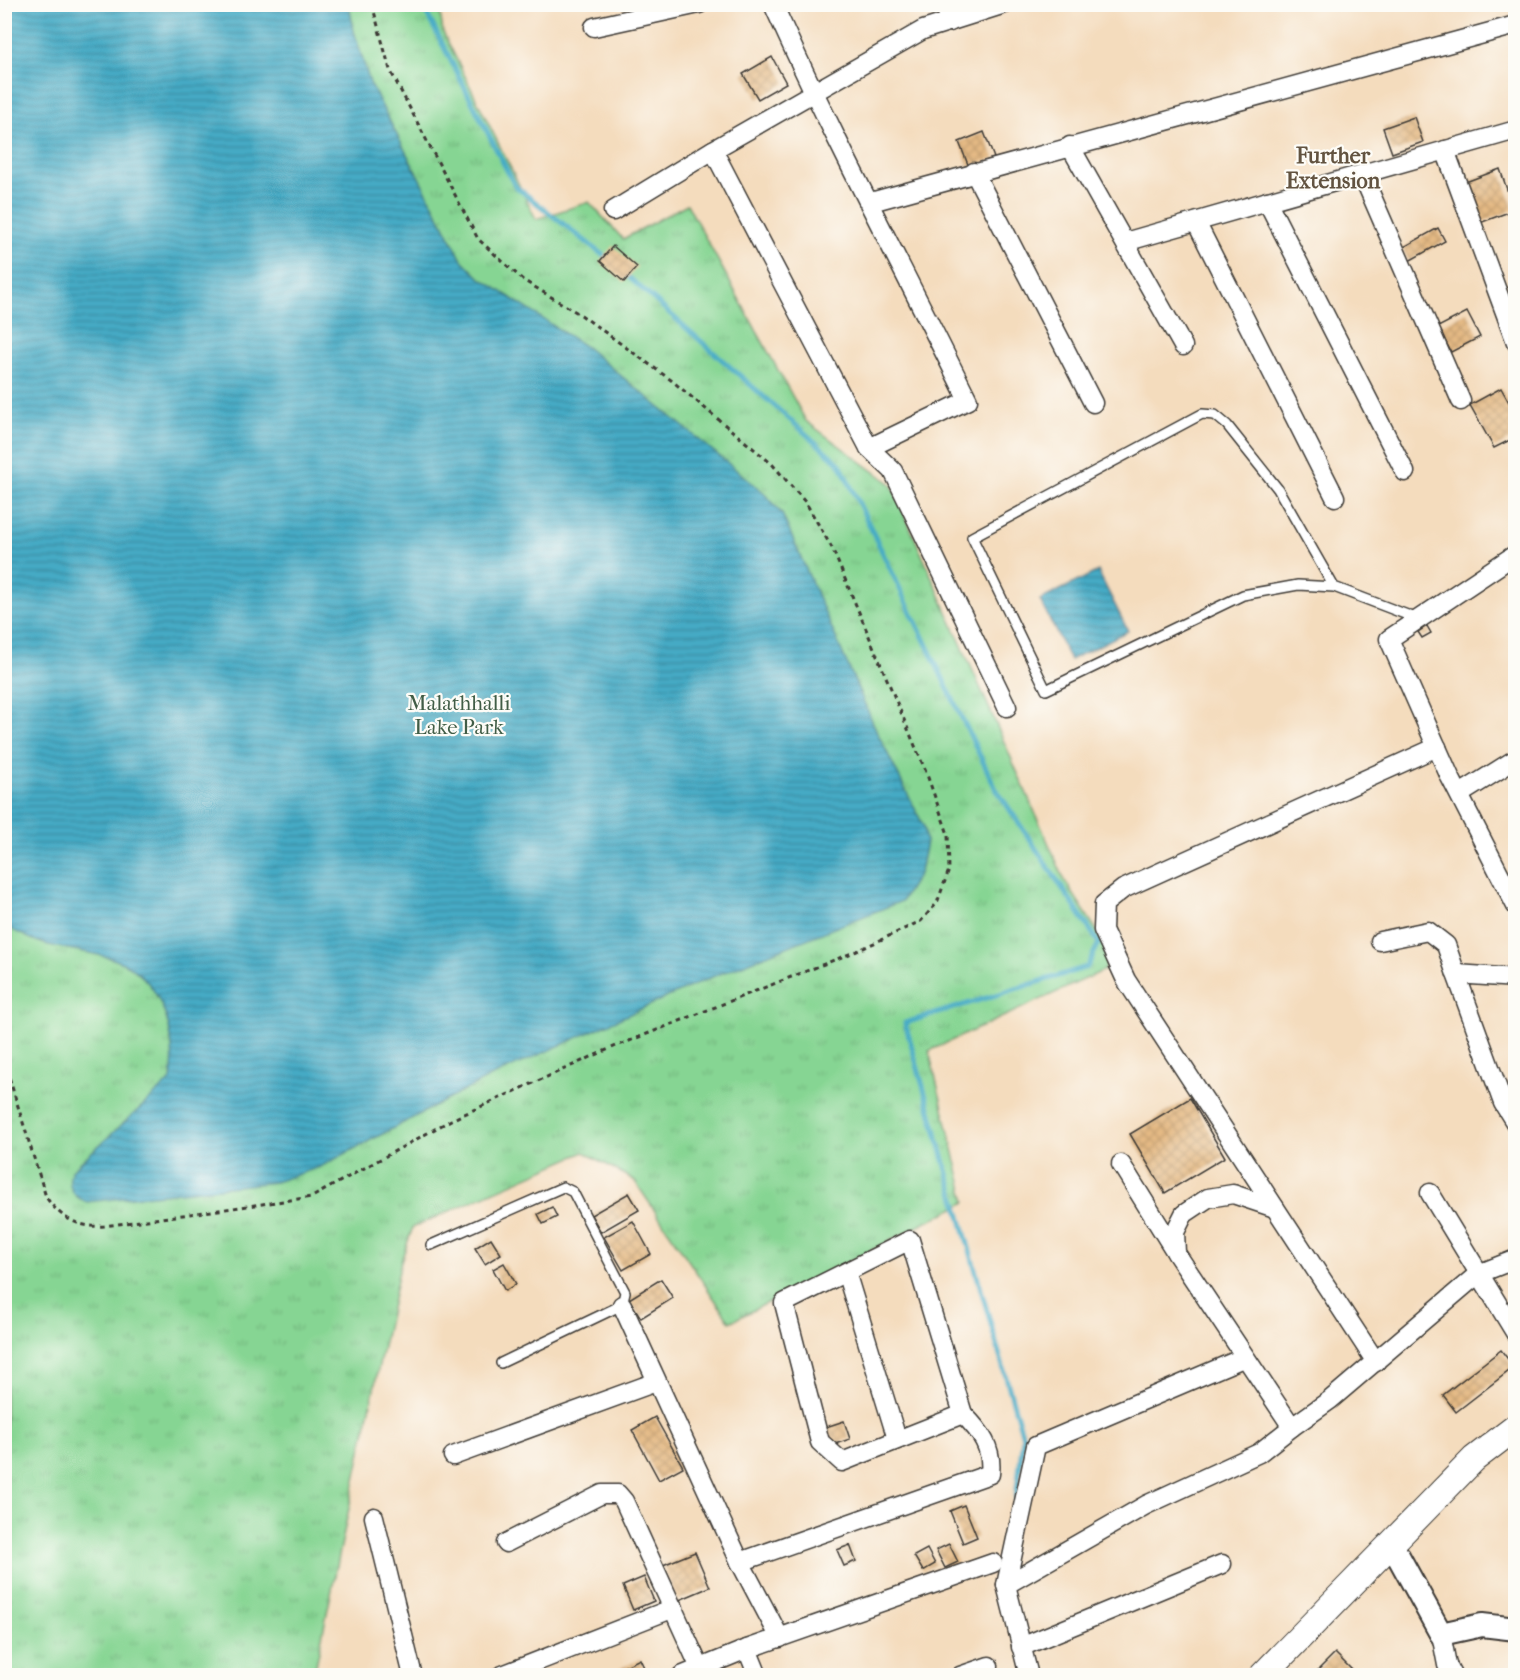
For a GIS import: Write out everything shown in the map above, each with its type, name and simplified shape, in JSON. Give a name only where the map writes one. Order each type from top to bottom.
[{"type":"main road","points":[[1262,1676],[1474,1459],[1515,1427]]},
{"type":"street","points":[[594,27],[699,4]]},
{"type":"street","points":[[773,4],[813,94],[871,202],[968,400],[869,448]]},
{"type":"street","points":[[613,211],[712,150],[813,94],[948,13],[1005,4]]},
{"type":"street","points":[[871,202],[1515,25]]},
{"type":"street","points":[[1125,243],[1515,130]]},
{"type":"street","points":[[1070,146],[1183,346]]},
{"type":"street","points":[[712,150],[869,448],[893,471],[1007,707]]},
{"type":"street","points":[[1445,150],[1515,342]]},
{"type":"street","points":[[974,172],[1093,403]]},
{"type":"street","points":[[1362,174],[1461,401]]},
{"type":"street","points":[[1267,201],[1406,472]]},
{"type":"street","points":[[1196,222],[1335,497]]},
{"type":"street","points":[[1515,554],[1389,639],[1437,747],[1515,906]]},
{"type":"street","points":[[1376,1362],[1126,980],[1103,930],[1104,904],[1123,889],[1437,747]]},
{"type":"street","points":[[1460,794],[1515,759]]},
{"type":"street","points":[[1380,941],[1428,931],[1446,945],[1503,1103],[1515,1124]]},
{"type":"street","points":[[1456,974],[1515,978]]},
{"type":"street","points":[[1121,1164],[1244,1358],[1292,1427]]},
{"type":"street","points":[[1176,1253],[1175,1232],[1184,1214],[1208,1198],[1233,1194],[1275,1208]]},
{"type":"street","points":[[1430,1194],[1515,1334]]},
{"type":"street","points":[[740,1562],[990,1474],[992,1459],[978,1429],[963,1414],[910,1240],[784,1303],[820,1442],[842,1462],[897,1438],[963,1414]]},
{"type":"street","points":[[1006,1585],[1146,1505],[1259,1454],[1376,1362],[1478,1274],[1515,1259]]},
{"type":"street","points":[[846,1272],[897,1438]]},
{"type":"street","points":[[622,1305],[740,1562],[780,1638]]},
{"type":"street","points":[[1029,1676],[1006,1585],[1036,1446],[1244,1358]]},
{"type":"street","points":[[453,1456],[656,1382]]},
{"type":"street","points":[[506,1543],[603,1494],[610,1492],[618,1494],[624,1501],[700,1668]]},
{"type":"street","points":[[374,1517],[413,1676]]},
{"type":"street","points":[[1391,1543],[1441,1635],[1446,1672]]},
{"type":"street","points":[[681,1676],[747,1649],[993,1563]]},
{"type":"street","points":[[1021,1647],[1222,1564]]},
{"type":"street","points":[[500,1676],[674,1608]]},
{"type":"street","points":[[1441,1635],[1482,1625],[1515,1629]]},
{"type":"street","points":[[747,1649],[758,1676]]},
{"type":"street","points":[[960,1676],[989,1666]]},
{"type":"lane","points":[[1334,587],[1278,489],[1227,425],[1209,414],[1202,414],[972,537],[1046,690],[1243,595],[1298,585],[1334,587],[1418,619]]},
{"type":"lane","points":[[432,1245],[563,1187],[573,1192],[625,1292],[622,1305],[501,1363]]},
{"type":"path","points":[[4,1061],[46,1197],[53,1207],[72,1222],[82,1226],[104,1226],[312,1197],[451,1120],[609,1049],[857,951],[921,921],[937,903],[946,882],[950,846],[926,772],[832,548],[806,503],[772,464],[671,380],[581,315],[523,280],[477,239],[390,70],[372,4]]},
{"type":"green space","name":"Malathhalli Lake Park","points":[[5,5],[439,5],[443,32],[536,219],[589,202],[623,239],[687,204],[806,421],[891,484],[1065,881],[1110,951],[1105,970],[929,1051],[966,1202],[730,1322],[634,1180],[584,1152],[413,1227],[401,1261],[314,1675],[5,1676]]},
{"type":"water","name":"Malathhalli Lake Park","points":[[5,4],[349,5],[354,31],[370,83],[462,260],[479,277],[586,347],[762,491],[782,514],[877,732],[924,827],[926,842],[920,872],[902,901],[712,977],[490,1077],[320,1167],[275,1182],[86,1202],[77,1197],[70,1185],[72,1170],[171,1080],[172,1047],[170,1030],[158,998],[137,972],[114,959],[42,943],[5,926]]},
{"type":"water","points":[[1098,571],[1128,631],[1070,660],[1040,600]]},
{"type":"building","points":[[772,57],[786,83],[758,99],[743,74]]},
{"type":"building","points":[[1414,117],[1423,142],[1392,153],[1383,128]]},
{"type":"building","points":[[984,132],[994,158],[969,167],[959,142]]},
{"type":"building","points":[[1500,169],[1514,210],[1477,224],[1463,183]]},
{"type":"building","points":[[1438,228],[1445,241],[1409,261],[1402,248]]},
{"type":"building","points":[[613,246],[637,267],[624,282],[600,261]]},
{"type":"building","points":[[1516,284],[1516,308],[1508,310],[1501,290]]},
{"type":"building","points":[[1467,312],[1480,337],[1451,352],[1438,327]]},
{"type":"building","points":[[1501,388],[1516,415],[1516,437],[1494,448],[1470,405]]},
{"type":"building","points":[[1427,626],[1431,633],[1422,638],[1418,632]]},
{"type":"building","points":[[1190,1098],[1225,1157],[1165,1193],[1130,1134]]},
{"type":"building","points":[[629,1193],[639,1210],[601,1232],[591,1215]]},
{"type":"building","points":[[552,1207],[557,1217],[543,1224],[538,1214]]},
{"type":"building","points":[[633,1221],[651,1254],[623,1270],[604,1237]]},
{"type":"building","points":[[491,1238],[501,1254],[485,1264],[475,1248]]},
{"type":"building","points":[[504,1263],[516,1284],[505,1291],[493,1269]]},
{"type":"building","points":[[661,1279],[673,1298],[641,1318],[629,1299]]},
{"type":"building","points":[[1501,1350],[1514,1367],[1456,1412],[1443,1395]]},
{"type":"building","points":[[655,1417],[683,1467],[659,1480],[632,1430]]},
{"type":"building","points":[[844,1421],[850,1439],[829,1446],[823,1428]]},
{"type":"building","points":[[964,1505],[977,1537],[963,1543],[950,1511]]},
{"type":"building","points":[[949,1544],[958,1562],[945,1568],[936,1550]]},
{"type":"building","points":[[850,1545],[856,1561],[844,1566],[837,1550]]},
{"type":"building","points":[[927,1549],[935,1564],[923,1571],[914,1556]]},
{"type":"building","points":[[695,1552],[710,1587],[677,1601],[663,1565]]},
{"type":"building","points":[[644,1577],[654,1601],[633,1610],[623,1586]]},
{"type":"building","points":[[1335,1653],[1356,1674],[1354,1676],[1312,1676]]},
{"type":"building","points":[[640,1659],[648,1676],[622,1676],[619,1669]]},
{"type":"waterway","points":[[425,4],[428,16],[515,186],[608,259]]},
{"type":"waterway","points":[[624,273],[840,464],[996,789],[1099,943],[1087,967],[905,1023],[1023,1437],[1016,1499]]},
{"type":"district","name":"Further Extension","points":[[1333,168]]}]
